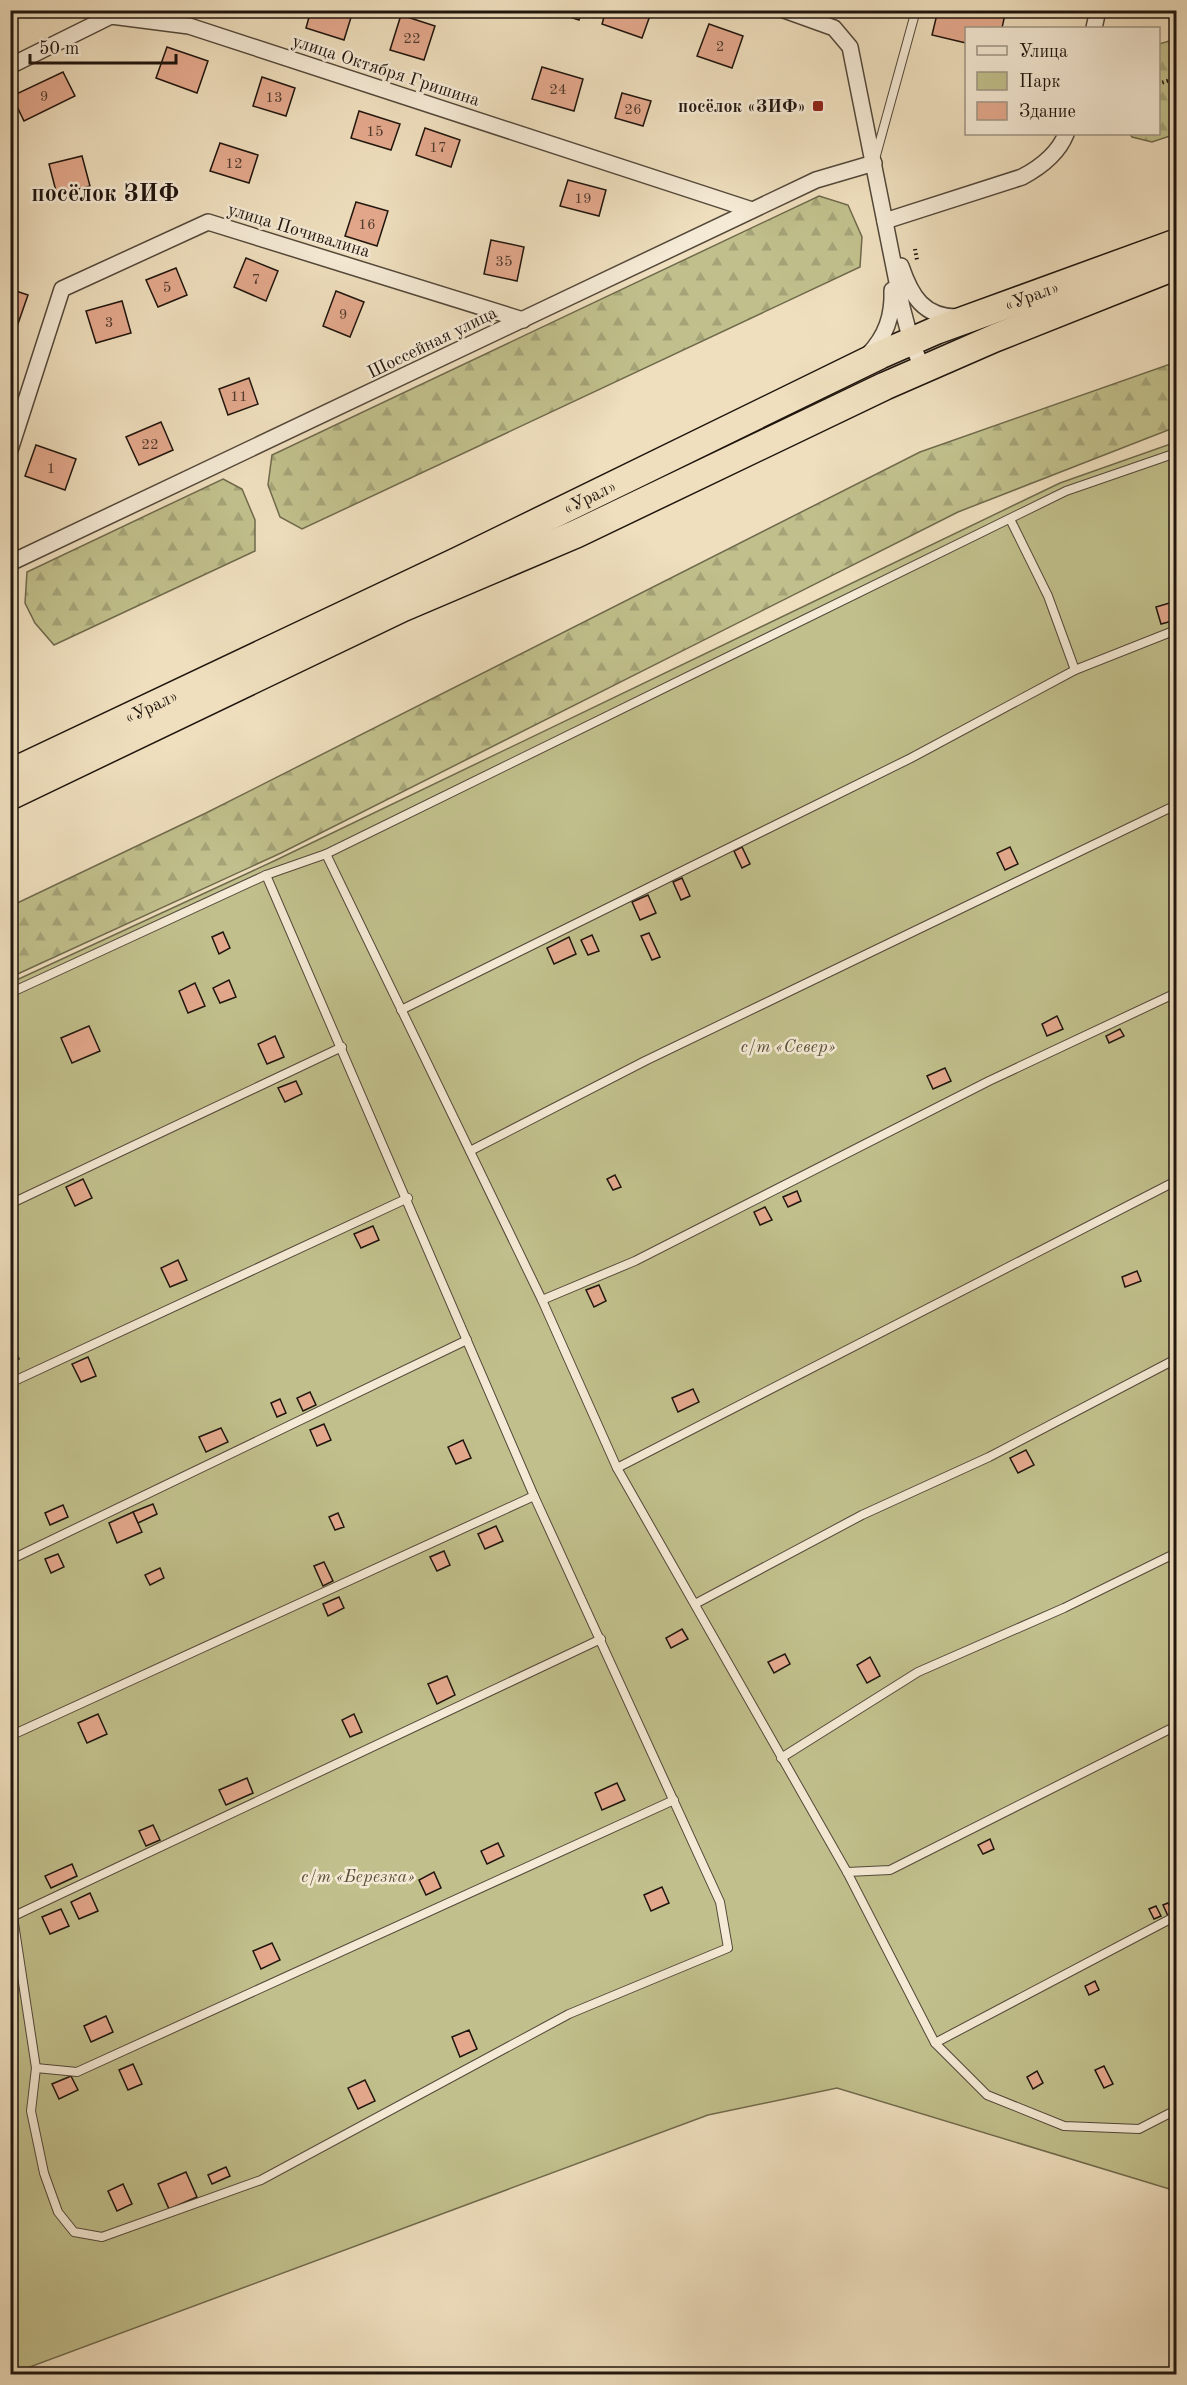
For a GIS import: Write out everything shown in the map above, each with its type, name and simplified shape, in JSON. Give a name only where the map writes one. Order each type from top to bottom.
[{"type":"highway","name":"«Урал»","points":[[10,773],[458,561],[858,365],[911,341],[1176,243]]},
{"type":"highway","name":"«Урал»","points":[[10,796],[402,608],[576,534],[923,370],[1069,307],[1176,266]]},
{"type":"street","points":[[783,10],[834,27],[850,47],[902,307],[911,341],[923,370]]},
{"type":"street","points":[[1094,27],[1098,10]]},
{"type":"street","name":"улица Октября Гришина","points":[[10,66],[111,16],[189,26],[752,210]]},
{"type":"street","points":[[885,221],[1022,177],[1050,158],[1065,135]]},
{"type":"street","name":"Шоссейная улица","points":[[10,563],[816,180],[874,163]]},
{"type":"street","points":[[885,221],[906,281],[915,298],[930,310],[948,317],[979,315]]},
{"type":"street","points":[[858,365],[882,336],[892,312],[885,221]]},
{"type":"street","name":"улица Почивалина","points":[[10,450],[62,289],[208,222],[523,320]]},
{"type":"lane","points":[[874,163],[916,10]]},
{"type":"lane","points":[[10,993],[266,875],[326,854],[1066,491],[1176,453]]},
{"type":"lane","points":[[1010,519],[1048,596],[1075,670]]},
{"type":"lane","points":[[401,1010],[911,758],[1075,670],[1176,630]]},
{"type":"lane","points":[[470,1151],[645,1061],[1176,805]]},
{"type":"lane","points":[[326,854],[542,1300],[617,1468],[847,1872],[935,2043],[987,2095],[1064,2126],[1139,2129],[1176,2110]]},
{"type":"lane","points":[[10,1897],[36,2068],[30,2110],[44,2173],[58,2212],[74,2232],[102,2237],[261,2180],[569,2014],[728,1948],[720,1902],[534,1496],[408,1198],[266,875]]},
{"type":"lane","points":[[542,1300],[635,1261],[989,1081],[1176,993]]},
{"type":"lane","points":[[10,1204],[342,1047]]},
{"type":"lane","points":[[617,1468],[1176,1181]]},
{"type":"lane","points":[[10,1383],[408,1198]]},
{"type":"lane","points":[[10,1560],[467,1340]]},
{"type":"lane","points":[[695,1604],[862,1515],[989,1457],[1176,1359]]},
{"type":"lane","points":[[10,1736],[534,1496]]},
{"type":"lane","points":[[781,1758],[918,1672],[1064,1608],[1176,1553]]},
{"type":"lane","points":[[14,1916],[601,1639]]},
{"type":"lane","points":[[847,1872],[890,1870],[1176,1726]]},
{"type":"lane","points":[[36,2068],[77,2072],[674,1800]]},
{"type":"lane","points":[[935,2043],[1176,1916]]},
{"type":"path","points":[[1160,83],[1176,78]]},
{"type":"green space","points":[[1176,39],[1176,134],[1152,142],[1131,135],[1160,135],[1160,44]]},
{"type":"green space","points":[[819,196],[848,205],[862,237],[860,267],[302,529],[280,517],[268,485],[272,455]]},
{"type":"green space","points":[[1176,362],[1176,427],[958,512],[281,853],[11,977],[11,906],[206,813],[920,452]]},
{"type":"green space","points":[[1176,442],[1176,2191],[837,2088],[708,2115],[11,2374],[10,983],[274,861],[1060,483]]},
{"type":"green space","points":[[223,479],[242,489],[255,520],[255,551],[54,645],[35,623],[25,603],[27,572]]},
{"type":"building","points":[[311,10],[353,11],[344,40],[306,28]]},
{"type":"building","points":[[548,10],[582,10],[579,20]]},
{"type":"building","points":[[606,10],[652,10],[642,38],[602,24]]},
{"type":"building","points":[[938,10],[1006,10],[1002,27],[965,27],[965,43],[932,35]]},
{"type":"building","points":[[401,15],[435,26],[424,60],[390,50]]},
{"type":"building","points":[[709,24],[743,36],[732,68],[697,56]]},
{"type":"building","points":[[167,47],[208,61],[197,93],[156,78]]},
{"type":"building","points":[[542,67],[583,79],[574,111],[532,99]]},
{"type":"building","points":[[63,72],[75,96],[24,121],[12,96]]},
{"type":"building","points":[[262,77],[295,88],[286,116],[253,106]]},
{"type":"building","points":[[622,93],[651,101],[643,126],[615,118]]},
{"type":"building","points":[[359,111],[400,124],[391,150],[351,138]]},
{"type":"building","points":[[425,128],[460,140],[451,167],[416,155]]},
{"type":"building","points":[[220,143],[258,155],[249,183],[210,171]]},
{"type":"building","points":[[82,156],[90,186],[57,195],[49,164]]},
{"type":"building","points":[[568,180],[606,190],[599,216],[560,206]]},
{"type":"building","points":[[356,202],[388,211],[377,246],[345,236]]},
{"type":"building","points":[[491,240],[524,247],[517,281],[484,274]]},
{"type":"building","points":[[246,258],[278,271],[266,301],[234,287]]},
{"type":"building","points":[[176,268],[187,295],[158,307],[146,280]]},
{"type":"building","points":[[10,289],[28,295],[14,335],[10,334]]},
{"type":"building","points":[[336,291],[364,302],[350,337],[323,326]]},
{"type":"building","points":[[122,301],[131,333],[96,343],[86,311]]},
{"type":"building","points":[[249,378],[258,404],[228,415],[219,389]]},
{"type":"building","points":[[161,422],[173,450],[139,465],[126,437]]},
{"type":"building","points":[[36,445],[76,459],[65,490],[25,476]]},
{"type":"building","points":[[1173,602],[1176,620],[1161,624],[1156,607]]},
{"type":"building","points":[[742,847],[750,864],[742,868],[734,851]]},
{"type":"building","points":[[1010,847],[1018,864],[1005,870],[997,853]]},
{"type":"building","points":[[682,878],[690,896],[681,900],[673,882]]},
{"type":"building","points":[[648,895],[656,913],[640,920],[632,902]]},
{"type":"building","points":[[223,932],[230,948],[219,954],[212,937]]},
{"type":"building","points":[[649,933],[660,957],[652,960],[641,936]]},
{"type":"building","points":[[592,935],[599,951],[588,955],[581,940]]},
{"type":"building","points":[[569,937],[576,954],[554,964],[547,948]]},
{"type":"building","points":[[229,980],[236,997],[220,1003],[213,988]]},
{"type":"building","points":[[195,983],[205,1006],[188,1013],[179,991]]},
{"type":"building","points":[[1057,1016],[1063,1029],[1047,1036],[1042,1024]]},
{"type":"building","points":[[89,1026],[100,1051],[72,1063],[61,1038]]},
{"type":"building","points":[[1120,1029],[1124,1036],[1109,1043],[1106,1036]]},
{"type":"building","points":[[275,1036],[284,1057],[267,1064],[258,1044]]},
{"type":"building","points":[[945,1068],[951,1081],[933,1089],[927,1076]]},
{"type":"building","points":[[296,1081],[302,1094],[285,1102],[278,1088]]},
{"type":"building","points":[[615,1175],[621,1187],[613,1190],[607,1179]]},
{"type":"building","points":[[83,1179],[92,1198],[75,1206],[66,1187]]},
{"type":"building","points":[[797,1191],[801,1201],[788,1207],[783,1197]]},
{"type":"building","points":[[765,1207],[772,1220],[760,1225],[754,1212]]},
{"type":"building","points":[[373,1226],[379,1240],[361,1248],[354,1234]]},
{"type":"building","points":[[178,1260],[187,1280],[170,1287],[161,1268]]},
{"type":"building","points":[[1137,1271],[1141,1281],[1125,1287],[1122,1277]]},
{"type":"building","points":[[599,1285],[606,1301],[594,1307],[586,1290]]},
{"type":"building","points":[[10,1340],[19,1359],[10,1363]]},
{"type":"building","points":[[88,1357],[96,1376],[81,1382],[72,1364]]},
{"type":"building","points":[[693,1389],[699,1402],[678,1412],[672,1398]]},
{"type":"building","points":[[310,1392],[316,1405],[303,1411],[297,1398]]},
{"type":"building","points":[[280,1399],[286,1413],[277,1417],[271,1403]]},
{"type":"building","points":[[324,1424],[331,1440],[317,1446],[310,1430]]},
{"type":"building","points":[[221,1428],[228,1442],[206,1452],[199,1437]]},
{"type":"building","points":[[463,1440],[471,1458],[456,1464],[448,1447]]},
{"type":"building","points":[[1026,1450],[1034,1465],[1018,1473],[1010,1458]]},
{"type":"building","points":[[153,1504],[157,1514],[138,1523],[133,1512]]},
{"type":"building","points":[[63,1505],[68,1517],[50,1525],[45,1513]]},
{"type":"building","points":[[133,1512],[142,1532],[117,1543],[109,1523]]},
{"type":"building","points":[[338,1513],[344,1527],[335,1530],[329,1517]]},
{"type":"building","points":[[496,1526],[503,1541],[485,1549],[478,1534]]},
{"type":"building","points":[[444,1551],[450,1565],[437,1571],[430,1557]]},
{"type":"building","points":[[58,1554],[64,1567],[51,1573],[45,1559]]},
{"type":"building","points":[[324,1562],[333,1581],[323,1586],[314,1566]]},
{"type":"building","points":[[160,1568],[164,1578],[150,1585],[145,1575]]},
{"type":"building","points":[[339,1597],[344,1608],[328,1616],[323,1604]]},
{"type":"building","points":[[682,1629],[688,1639],[671,1648],[666,1638]]},
{"type":"building","points":[[785,1654],[790,1664],[774,1673],[768,1662]]},
{"type":"building","points":[[870,1657],[880,1676],[867,1683],[857,1665]]},
{"type":"building","points":[[447,1676],[455,1695],[437,1704],[428,1684]]},
{"type":"building","points":[[98,1714],[107,1734],[87,1743],[78,1723]]},
{"type":"building","points":[[354,1714],[362,1732],[350,1737],[342,1720]]},
{"type":"building","points":[[247,1778],[253,1793],[226,1805],[219,1790]]},
{"type":"building","points":[[617,1783],[625,1800],[602,1810],[595,1793]]},
{"type":"building","points":[[153,1825],[160,1840],[146,1846],[139,1831]]},
{"type":"building","points":[[990,1839],[994,1849],[983,1854],[978,1845]]},
{"type":"building","points":[[498,1843],[504,1856],[487,1864],[481,1851]]},
{"type":"building","points":[[72,1864],[77,1876],[51,1888],[45,1876]]},
{"type":"building","points":[[434,1872],[441,1888],[426,1895],[419,1880]]},
{"type":"building","points":[[662,1887],[669,1903],[651,1911],[644,1895]]},
{"type":"building","points":[[90,1893],[98,1911],[79,1919],[71,1902]]},
{"type":"building","points":[[1168,1903],[1173,1913],[1168,1916],[1163,1905]]},
{"type":"building","points":[[1156,1906],[1161,1916],[1154,1919],[1149,1909]]},
{"type":"building","points":[[61,1909],[69,1926],[50,1934],[42,1917]]},
{"type":"building","points":[[272,1943],[280,1960],[261,1969],[253,1951]]},
{"type":"building","points":[[1095,1981],[1099,1990],[1089,1995],[1085,1986]]},
{"type":"building","points":[[106,2016],[113,2032],[91,2042],[84,2026]]},
{"type":"building","points":[[469,2030],[477,2049],[460,2057],[452,2037]]},
{"type":"building","points":[[133,2064],[142,2084],[128,2090],[119,2070]]},
{"type":"building","points":[[1104,2066],[1113,2084],[1104,2088],[1095,2070]]},
{"type":"building","points":[[1037,2071],[1043,2083],[1033,2089],[1027,2077]]},
{"type":"building","points":[[71,2076],[78,2090],[59,2099],[52,2084]]},
{"type":"building","points":[[365,2080],[375,2101],[358,2109],[348,2088]]},
{"type":"building","points":[[226,2167],[230,2176],[212,2184],[208,2175]]},
{"type":"building","points":[[186,2172],[197,2197],[169,2209],[158,2184]]},
{"type":"building","points":[[123,2184],[132,2204],[117,2211],[108,2191]]},
{"type":"place","name":"посёлок «ЗИФ»","points":[[818,106]]},
{"type":"district","name":"посёлок ЗИФ","points":[[105,193]]},
{"type":"park label","name":"с/т «Север»","points":[[788,1046]]},
{"type":"park label","name":"с/т «Березка»","points":[[358,1876]]}]
